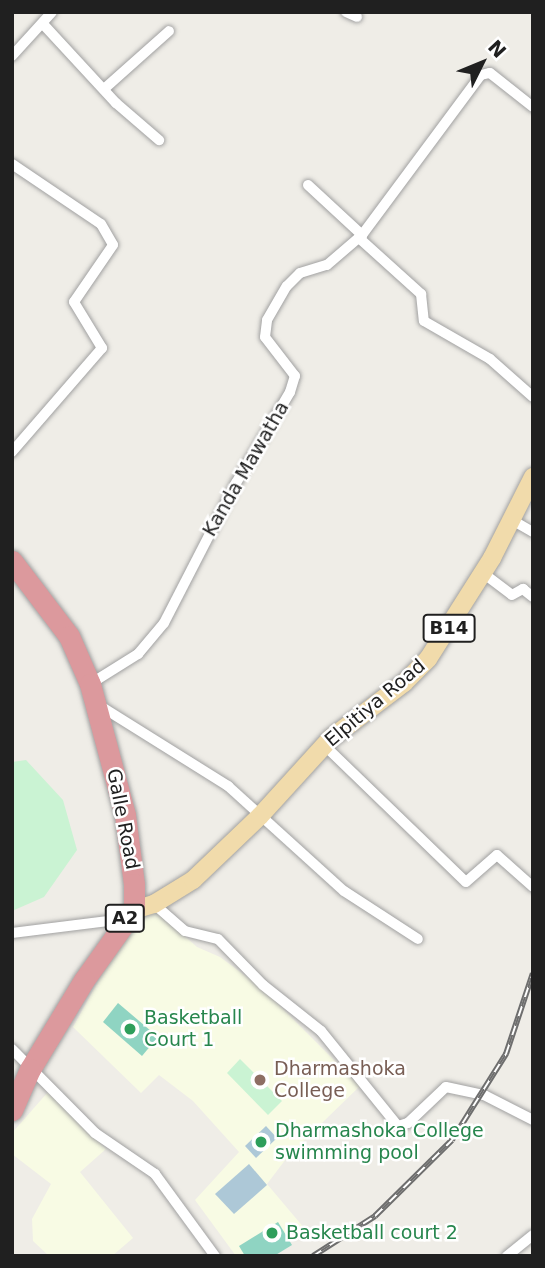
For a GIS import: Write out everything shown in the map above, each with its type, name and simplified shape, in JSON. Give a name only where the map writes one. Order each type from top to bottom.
[{"type":"highway","name":"Galle Road","points":[[12,561],[69,636],[93,694],[134,859],[129,915]]},
{"type":"highway","name":"A2","points":[[12,1110],[30,1069],[129,915]]},
{"type":"main road","name":"Elpitiya Road","points":[[129,915],[155,904],[193,880],[260,816],[324,745],[428,659],[483,573],[533,477]]},
{"type":"street","points":[[12,56],[52,12]]},
{"type":"street","points":[[43,24],[104,89],[159,140]]},
{"type":"street","points":[[104,89],[169,31]]},
{"type":"street","name":"Kanda Mawatha","points":[[93,694],[138,654],[164,624],[236,483],[290,393],[295,376],[265,337],[279,299],[300,273],[327,265],[360,237],[481,75],[490,73],[533,107]]},
{"type":"street","points":[[12,164],[101,224],[113,245],[74,302],[102,348],[12,452]]},
{"type":"street","points":[[308,185],[421,294],[424,321],[490,359],[533,397]]},
{"type":"street","points":[[512,520],[533,532]]},
{"type":"street","points":[[483,573],[512,595],[523,589],[533,597]]},
{"type":"street","points":[[93,694],[197,764],[365,907],[418,939]]},
{"type":"street","points":[[324,745],[466,882],[497,855],[533,887]]},
{"type":"street","points":[[155,904],[185,931],[218,939],[262,985],[321,1031],[344,1053],[398,1126],[408,1123],[446,1087],[484,1095],[533,1120]]},
{"type":"street","points":[[12,933],[129,915]]},
{"type":"street","points":[[12,1049],[95,1133],[155,1174],[215,1256]]},
{"type":"street","points":[[507,1256],[533,1235]]},
{"type":"shaded area","name":"Dharmashoka College","points":[[154,909],[197,947],[220,957],[262,988],[360,1086],[289,1155],[267,1184],[305,1229],[273,1256],[236,1256],[195,1200],[239,1152],[193,1101],[159,1075],[141,1093],[73,1027],[120,942]]},
{"type":"shaded area","points":[[48,1092],[106,1149],[80,1172],[133,1238],[112,1256],[49,1256],[33,1241],[32,1219],[51,1184],[12,1154],[12,1133]]},
{"type":"green space","points":[[26,760],[63,800],[77,850],[44,897],[12,911],[12,762]]},
{"type":"green space","name":"Basketball Court 1","points":[[118,1003],[158,1037],[142,1056],[103,1022]]},
{"type":"green space","points":[[240,1059],[282,1101],[268,1115],[227,1073]]},
{"type":"green space","name":"Basketball court 2","points":[[278,1222],[292,1245],[274,1256],[245,1256],[239,1246]]},
{"type":"water","name":"Dharmashoka College swimming pool","points":[[266,1126],[277,1138],[256,1158],[245,1146]]},
{"type":"water","points":[[249,1164],[267,1185],[234,1214],[215,1194]]},
{"type":"railway","points":[[313,1256],[375,1216],[452,1140],[506,1054],[533,973]]},
{"type":"place","name":"Basketball Court 1","points":[[130,1029]]},
{"type":"place","name":"Dharmashoka College","points":[[260,1080]]},
{"type":"place","name":"Dharmashoka College swimming pool","points":[[261,1142]]},
{"type":"place","name":"Basketball court 2","points":[[272,1233]]}]
